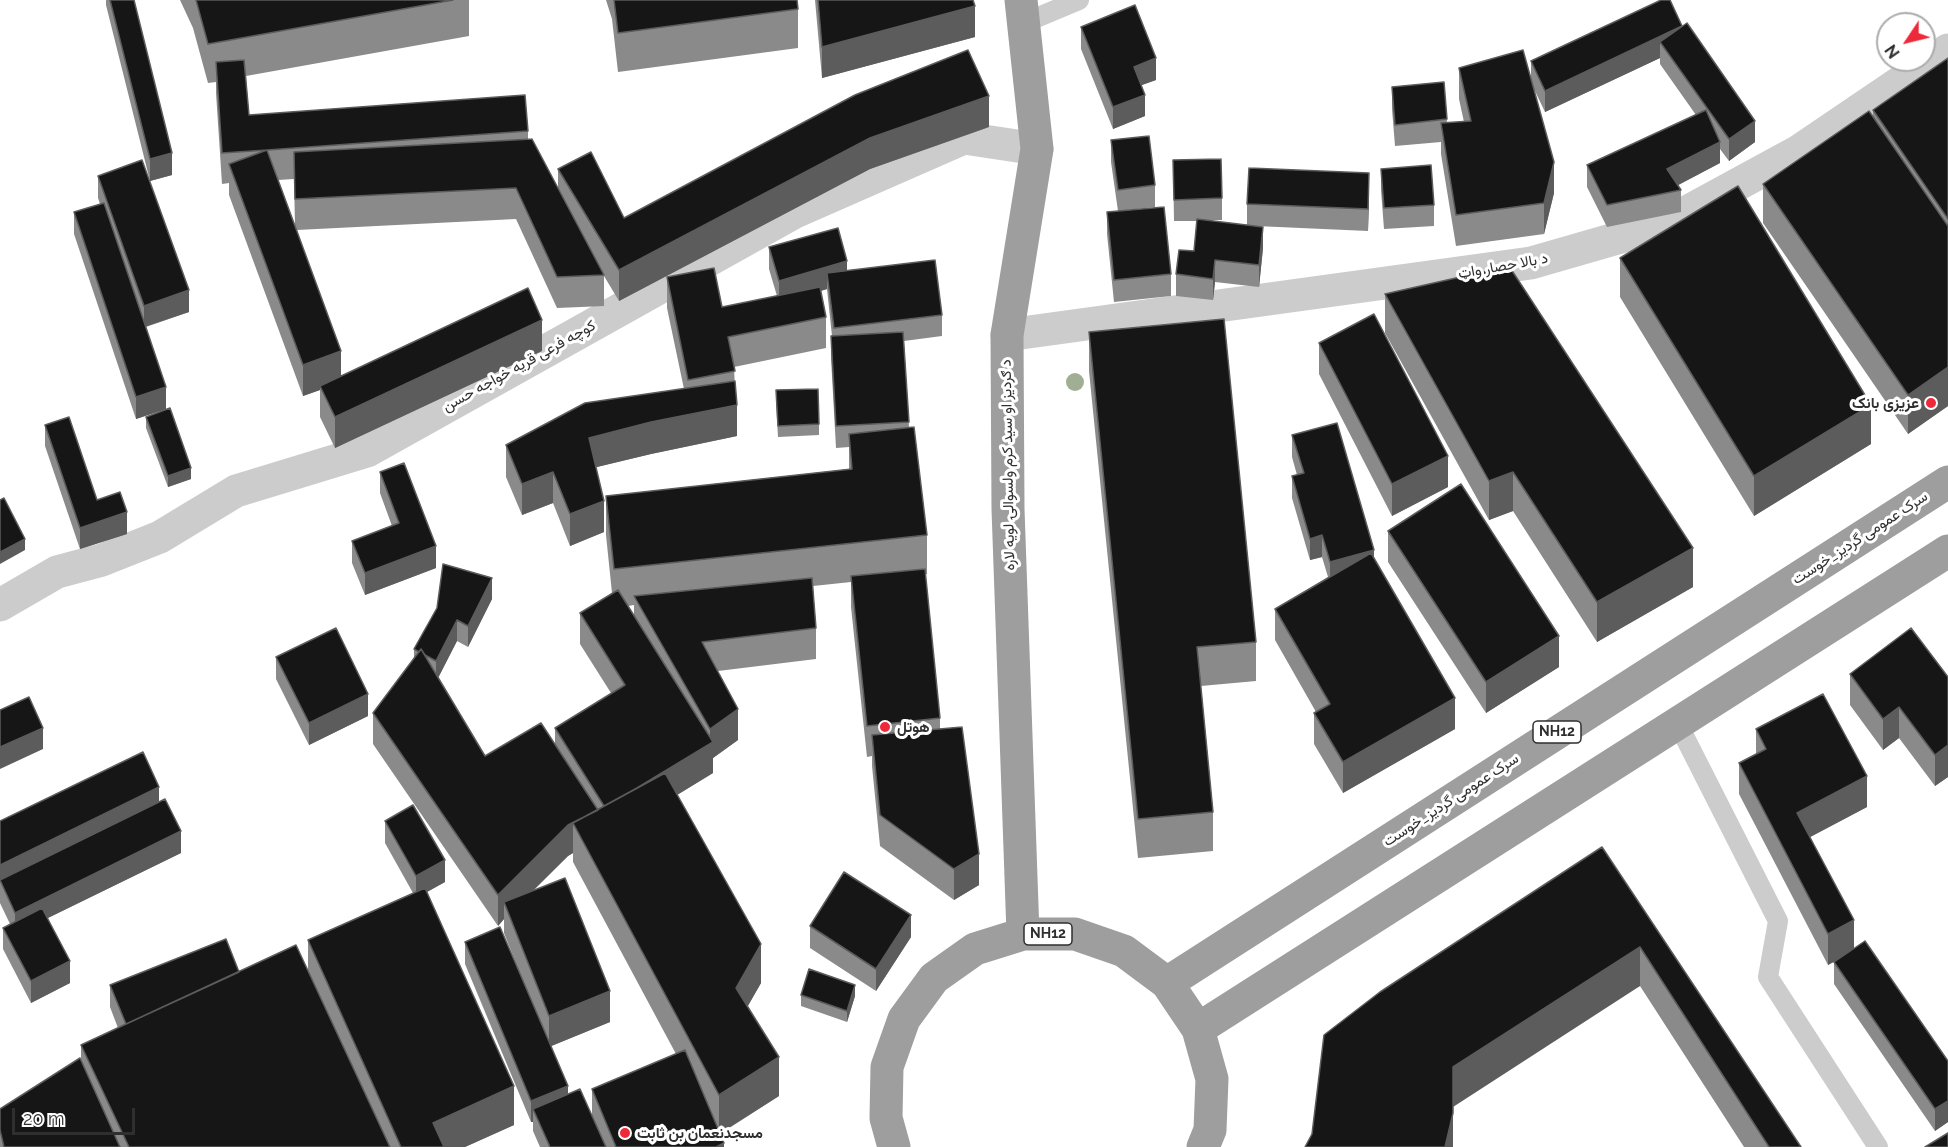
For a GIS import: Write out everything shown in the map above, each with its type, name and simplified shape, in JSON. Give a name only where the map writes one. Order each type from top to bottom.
[{"type":"highway","name":"د ګردیز او سید کرم ولسوالۍ لویه لاره","points":[[1022,11],[1038,149],[1007,336],[1008,509],[1023,934]]},
{"type":"highway","name":"سرک عمومی گردیز_خوست","points":[[1167,983],[1948,482]]},
{"type":"highway","points":[[1198,1029],[1948,551]]},
{"type":"highway","name":"NH12","points":[[888,1145],[887,1067],[904,1019],[934,978],[975,949],[1023,934],[1075,934],[1124,951],[1167,983],[1198,1029],[1212,1079],[1210,1130],[1203,1147]]},
{"type":"street","name":"د بالا حصار واټ","points":[[1007,336],[1531,263],[1662,225],[1799,151],[1948,50]]},
{"type":"street","name":"کوچه فرعی قریه خواجه حسن","points":[[0,605],[57,572],[102,560],[160,537],[236,491],[367,451],[793,213],[964,138],[1038,149]]},
{"type":"lane","points":[[1022,11],[1079,0]]},
{"type":"lane","points":[[1677,724],[1778,921],[1768,977],[1878,1147]]},
{"type":"building","points":[[110,0],[134,0],[172,153],[150,159]]},
{"type":"building","points":[[196,0],[453,0],[208,44]]},
{"type":"building","points":[[614,0],[797,0],[798,9],[618,33]]},
{"type":"building","points":[[818,0],[973,0],[975,6],[822,47]]},
{"type":"building","points":[[1661,0],[1670,0],[1682,26],[1545,91],[1531,61]]},
{"type":"building","points":[[1135,5],[1156,58],[1134,67],[1145,95],[1113,107],[1081,27]]},
{"type":"building","points":[[1687,23],[1755,121],[1729,139],[1660,42]]},
{"type":"building","points":[[968,50],[989,96],[870,138],[619,270],[558,169],[591,152],[624,218],[855,95]]},
{"type":"building","points":[[1523,50],[1554,162],[1544,203],[1456,215],[1441,123],[1471,121],[1459,68]]},
{"type":"building","points":[[1948,58],[1948,219],[1873,110],[1928,72],[1936,72],[1936,66]]},
{"type":"building","points":[[244,60],[249,115],[525,95],[528,131],[222,153],[216,62]]},
{"type":"building","points":[[1444,82],[1447,119],[1395,125],[1392,87]]},
{"type":"building","points":[[1706,110],[1720,142],[1667,169],[1681,190],[1607,205],[1587,165]]},
{"type":"building","points":[[1869,111],[1948,226],[1948,367],[1908,395],[1763,184]]},
{"type":"building","points":[[1149,136],[1155,185],[1118,190],[1111,140]]},
{"type":"building","points":[[532,139],[604,275],[557,277],[516,188],[295,199],[294,152]]},
{"type":"building","points":[[267,150],[341,351],[303,365],[229,164]]},
{"type":"building","points":[[1221,159],[1222,198],[1174,200],[1173,160]]},
{"type":"building","points":[[142,160],[189,290],[144,306],[98,176]]},
{"type":"building","points":[[1431,165],[1434,205],[1384,208],[1381,169]]},
{"type":"building","points":[[1249,168],[1369,173],[1368,209],[1247,204]]},
{"type":"building","points":[[1738,186],[1871,405],[1754,476],[1620,258]]},
{"type":"building","points":[[104,203],[166,387],[136,397],[74,212]]},
{"type":"building","points":[[1164,207],[1171,274],[1114,280],[1107,212]]},
{"type":"building","points":[[1197,219],[1263,227],[1259,265],[1215,260],[1213,279],[1176,274],[1179,250],[1194,251]]},
{"type":"building","points":[[838,228],[847,261],[779,281],[769,247]]},
{"type":"building","points":[[935,260],[942,315],[834,328],[827,273]]},
{"type":"building","points":[[1509,266],[1693,548],[1597,602],[1513,472],[1489,481],[1385,294]]},
{"type":"building","points":[[714,268],[722,307],[820,287],[826,317],[728,337],[735,371],[688,380],[667,277]]},
{"type":"building","points":[[528,288],[542,320],[335,417],[320,386]]},
{"type":"building","points":[[1374,314],[1448,456],[1392,484],[1319,343]]},
{"type":"building","points":[[1224,319],[1256,642],[1197,647],[1213,812],[1138,819],[1089,332]]},
{"type":"building","points":[[903,332],[909,422],[836,426],[831,336]]},
{"type":"building","points":[[735,381],[737,405],[651,422],[589,438],[604,501],[570,514],[553,472],[522,484],[506,445],[585,403]]},
{"type":"building","points":[[818,389],[819,424],[778,426],[776,390]]},
{"type":"building","points":[[170,408],[191,468],[168,476],[146,417]]},
{"type":"building","points":[[69,417],[97,500],[120,492],[127,512],[80,528],[45,425]]},
{"type":"building","points":[[1337,423],[1374,550],[1330,562],[1322,535],[1310,539],[1292,476],[1304,473],[1292,435]]},
{"type":"building","points":[[914,427],[927,535],[614,569],[606,496],[852,469],[849,434]]},
{"type":"building","points":[[404,463],[436,546],[365,573],[352,541],[399,523],[380,472]]},
{"type":"building","points":[[1461,484],[1559,636],[1486,682],[1388,531]]},
{"type":"building","points":[[4,498],[25,539],[0,552],[0,500]]},
{"type":"building","points":[[1371,553],[1455,698],[1343,762],[1314,713],[1330,704],[1275,609]]},
{"type":"building","points":[[443,564],[492,578],[468,626],[457,620],[436,661],[425,655],[421,649],[419,652],[414,649],[437,608]]},
{"type":"building","points":[[925,569],[940,718],[867,726],[851,576]]},
{"type":"building","points":[[812,578],[816,628],[702,642],[738,709],[710,729],[634,596]]},
{"type":"building","points":[[618,590],[713,742],[604,806],[555,728],[625,685],[580,613]]},
{"type":"building","points":[[336,628],[368,694],[309,723],[276,657]]},
{"type":"building","points":[[1911,628],[1948,677],[1948,745],[1935,755],[1899,707],[1883,719],[1850,674]]},
{"type":"building","points":[[421,649],[485,756],[541,723],[598,810],[568,825],[498,895],[373,713]]},
{"type":"building","points":[[1823,694],[1867,776],[1797,813],[1854,920],[1828,934],[1739,763],[1766,749],[1756,729]]},
{"type":"building","points":[[29,697],[43,728],[0,747],[0,710]]},
{"type":"building","points":[[962,727],[979,854],[954,869],[880,815],[872,735]]},
{"type":"building","points":[[143,752],[159,787],[0,865],[0,821]]},
{"type":"building","points":[[665,773],[761,944],[736,988],[779,1057],[719,1095],[573,823]]},
{"type":"building","points":[[165,799],[181,831],[15,913],[0,880]]},
{"type":"building","points":[[413,805],[445,860],[416,876],[385,821]]},
{"type":"building","points":[[1602,847],[1801,1147],[1769,1147],[1640,947],[1453,1067],[1453,1113],[1445,1147],[1305,1147],[1312,1134],[1324,1035],[1380,992]]},
{"type":"building","points":[[844,872],[911,915],[876,969],[810,926]]},
{"type":"building","points":[[565,878],[610,991],[549,1016],[504,902]]},
{"type":"building","points":[[425,888],[514,1086],[433,1123],[444,1147],[401,1147],[308,940]]},
{"type":"building","points":[[42,908],[70,961],[31,981],[3,928]]},
{"type":"building","points":[[500,927],[568,1086],[531,1101],[465,942]]},
{"type":"building","points":[[226,939],[239,972],[126,1024],[110,985]]},
{"type":"building","points":[[1865,941],[1948,1061],[1948,1101],[1935,1109],[1834,962]]},
{"type":"building","points":[[296,945],[390,1147],[129,1147],[81,1045]]},
{"type":"building","points":[[809,969],[855,985],[847,1011],[801,995]]},
{"type":"building","points":[[685,1050],[724,1143],[716,1147],[616,1147],[592,1089]]},
{"type":"building","points":[[80,1058],[120,1147],[4,1147],[0,1130],[0,1109]]},
{"type":"building","points":[[580,1089],[606,1147],[550,1147],[533,1109]]},
{"type":"building","points":[[1948,1133],[1948,1147],[1925,1147]]},
{"type":"place","name":"عزیزی بانک","points":[[1931,403]]},
{"type":"place","name":"هوتل","points":[[885,727]]},
{"type":"place","name":"مسجدنعمان بن ثابت","points":[[625,1133]]}]
